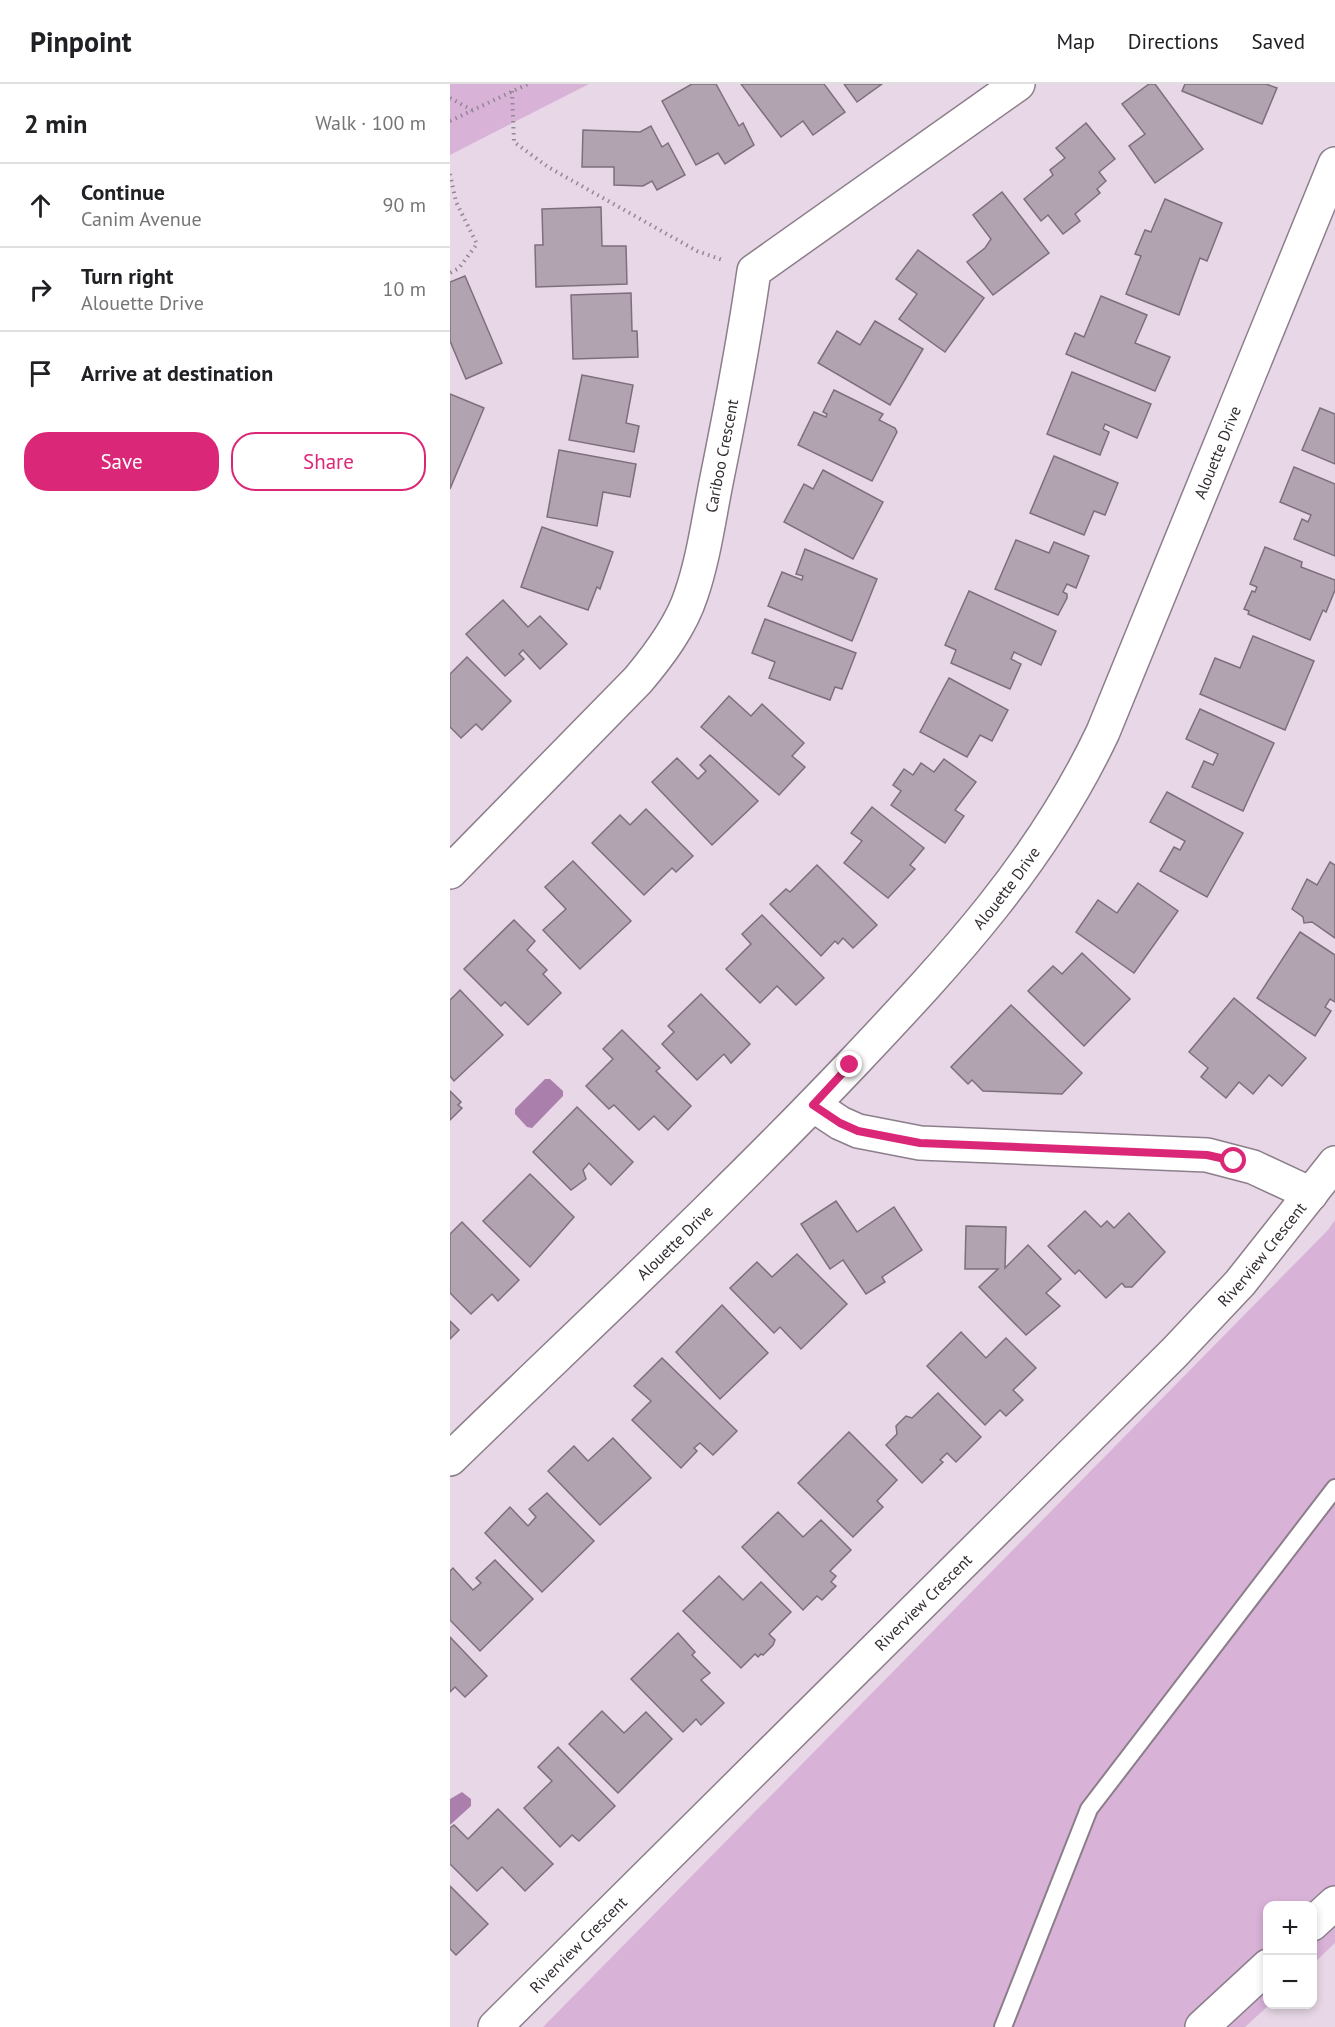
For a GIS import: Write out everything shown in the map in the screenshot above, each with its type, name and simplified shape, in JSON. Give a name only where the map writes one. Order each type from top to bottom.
[{"type":"street","points":[[754,271],[1017,84]]},
{"type":"street","name":"Alouette Drive","points":[[450,1459],[813,1105],[957,953],[1037,849],[1080,782],[1108,721],[1335,164]]},
{"type":"street","name":"Cariboo Crescent","points":[[450,872],[638,680],[658,656],[675,628],[691,596],[703,547],[743,346],[754,271]]},
{"type":"street","points":[[813,1105],[840,1123],[858,1131],[920,1143],[1207,1155],[1253,1167],[1311,1194]]},
{"type":"street","name":"Riverview Crescent","points":[[495,2027],[1174,1353],[1240,1283],[1335,1163]]},
{"type":"street","points":[[1317,1920],[1335,1904]]},
{"type":"street","points":[[1202,2027],[1263,1971]]},
{"type":"lane","points":[[1003,2027],[1089,1809],[1335,1488]]},
{"type":"path","points":[[450,128],[450,120],[528,84]]},
{"type":"path","points":[[512,91],[514,142],[548,166],[697,251],[754,271]]},
{"type":"path","points":[[450,98],[472,110]]},
{"type":"path","points":[[450,174],[456,202],[477,244],[459,268],[450,273]]},
{"type":"shaded area","points":[[450,84],[589,84],[450,155]]},
{"type":"shaded area","points":[[545,1079],[550,1079],[563,1091],[563,1096],[532,1128],[527,1127],[515,1114],[515,1109]]},
{"type":"shaded area","points":[[1335,1220],[1335,1943],[1317,1960],[1317,1901],[1263,1901],[1265,2009],[1245,2027],[543,2027],[1328,1230]]},
{"type":"shaded area","points":[[462,1792],[471,1799],[471,1806],[450,1825],[450,1799]]},
{"type":"building","points":[[692,84],[716,84],[739,126],[743,123],[754,145],[725,164],[718,153],[696,165],[662,101]]},
{"type":"building","points":[[741,84],[824,84],[845,112],[813,135],[803,121],[781,137]]},
{"type":"building","points":[[844,84],[882,84],[857,102]]},
{"type":"building","points":[[1149,84],[1155,84],[1203,149],[1155,183],[1129,146],[1145,134],[1122,104]]},
{"type":"building","points":[[1185,84],[1266,84],[1277,88],[1262,124],[1182,91]]},
{"type":"building","points":[[1086,123],[1115,159],[1099,172],[1106,181],[1097,189],[1100,193],[1075,214],[1080,221],[1063,234],[1048,215],[1041,221],[1024,199],[1053,175],[1050,170],[1065,158],[1056,148]]},
{"type":"building","points":[[651,126],[662,147],[668,143],[685,175],[657,190],[652,181],[643,186],[614,185],[614,167],[582,167],[583,130],[640,132]]},
{"type":"building","points":[[1002,192],[1049,253],[993,295],[967,262],[985,248],[991,239],[973,215]]},
{"type":"building","points":[[1165,199],[1222,223],[1207,261],[1200,258],[1179,315],[1126,294],[1141,256],[1135,254],[1145,230],[1151,232]]},
{"type":"building","points":[[601,207],[602,246],[626,246],[627,284],[536,287],[535,245],[543,245],[542,209]]},
{"type":"building","points":[[918,250],[984,298],[945,352],[899,319],[917,294],[896,279]]},
{"type":"building","points":[[465,276],[502,363],[466,379],[450,341],[450,282]]},
{"type":"building","points":[[631,293],[632,331],[637,331],[638,357],[573,359],[571,295]]},
{"type":"building","points":[[1101,296],[1147,315],[1135,343],[1170,357],[1155,391],[1066,354],[1075,333],[1084,337]]},
{"type":"building","points":[[875,321],[923,349],[890,405],[818,363],[837,331],[860,345]]},
{"type":"building","points":[[1072,372],[1151,404],[1137,438],[1105,424],[1103,429],[1109,432],[1100,455],[1047,434]]},
{"type":"building","points":[[582,375],[633,385],[626,423],[639,426],[634,452],[569,440]]},
{"type":"building","points":[[834,390],[883,414],[879,420],[895,428],[897,432],[872,481],[798,445],[814,412],[826,417],[827,414],[823,412]]},
{"type":"building","points":[[450,394],[484,408],[450,489]]},
{"type":"building","points":[[1320,408],[1335,414],[1335,464],[1302,450]]},
{"type":"building","points":[[559,450],[636,464],[630,497],[603,492],[597,526],[547,517]]},
{"type":"building","points":[[1054,456],[1118,483],[1105,515],[1094,511],[1084,535],[1030,513]]},
{"type":"building","points":[[1294,467],[1335,484],[1335,556],[1294,539],[1302,519],[1308,522],[1311,515],[1280,502]]},
{"type":"building","points":[[823,470],[883,502],[853,559],[784,522],[804,484],[813,489]]},
{"type":"building","points":[[542,527],[613,552],[600,589],[597,587],[588,610],[521,587]]},
{"type":"building","points":[[1016,540],[1049,553],[1054,542],[1089,556],[1076,588],[1067,584],[1063,592],[1067,594],[1067,598],[1058,615],[995,589]]},
{"type":"building","points":[[1265,547],[1302,562],[1301,567],[1335,580],[1335,590],[1326,612],[1323,610],[1310,640],[1248,614],[1249,611],[1244,609],[1252,591],[1255,592],[1257,587],[1250,584]]},
{"type":"building","points":[[805,549],[877,579],[852,641],[768,606],[782,572],[802,580],[803,576],[796,574]]},
{"type":"building","points":[[969,591],[1056,631],[1041,665],[1014,652],[1011,659],[1021,664],[1010,689],[951,663],[956,650],[945,645]]},
{"type":"building","points":[[503,600],[528,627],[540,616],[567,644],[540,669],[523,650],[519,654],[524,659],[505,676],[466,634]]},
{"type":"building","points":[[765,619],[856,653],[842,689],[835,687],[830,700],[769,678],[775,662],[752,653]]},
{"type":"building","points":[[1253,636],[1314,661],[1285,730],[1200,694],[1215,658],[1240,668]]},
{"type":"building","points":[[467,657],[511,701],[482,730],[476,724],[461,738],[450,727],[450,674]]},
{"type":"building","points":[[949,678],[1008,710],[992,741],[980,735],[967,757],[920,732]]},
{"type":"building","points":[[729,696],[751,716],[762,704],[804,743],[792,756],[805,767],[779,795],[701,727]]},
{"type":"building","points":[[1200,709],[1274,743],[1243,811],[1192,787],[1204,761],[1213,765],[1218,754],[1186,739]]},
{"type":"building","points":[[710,755],[758,801],[712,845],[652,782],[677,758],[698,779],[706,771],[700,765]]},
{"type":"building","points":[[944,759],[976,782],[955,810],[964,816],[945,843],[891,805],[901,791],[893,785],[904,769],[913,775],[921,763],[934,772]]},
{"type":"building","points":[[1167,792],[1243,833],[1207,897],[1160,871],[1174,847],[1180,850],[1185,841],[1150,822]]},
{"type":"building","points":[[872,807],[924,848],[910,865],[915,869],[888,898],[844,863],[862,841],[851,833]]},
{"type":"building","points":[[646,809],[693,856],[676,872],[672,868],[644,895],[592,843],[620,815],[630,825]]},
{"type":"building","points":[[573,861],[631,921],[580,969],[543,930],[566,909],[545,887]]},
{"type":"building","points":[[1330,862],[1335,865],[1335,938],[1312,922],[1304,923],[1303,917],[1292,909],[1307,879],[1317,885]]},
{"type":"building","points":[[817,865],[877,925],[853,948],[843,938],[838,944],[835,941],[821,956],[770,904],[786,889],[790,892]]},
{"type":"building","points":[[1138,883],[1178,911],[1134,973],[1076,932],[1098,900],[1117,913]]},
{"type":"building","points":[[762,915],[824,978],[796,1005],[777,986],[760,1003],[726,969],[751,944],[742,934]]},
{"type":"building","points":[[514,920],[535,941],[527,950],[547,970],[543,974],[561,993],[528,1025],[505,1002],[501,1006],[464,969]]},
{"type":"building","points":[[1300,932],[1335,955],[1335,1002],[1330,999],[1325,1007],[1331,1011],[1315,1036],[1257,998]]},
{"type":"building","points":[[1082,953],[1130,999],[1084,1046],[1028,991],[1053,966],[1062,974]]},
{"type":"building","points":[[460,990],[503,1035],[454,1081],[450,1076],[450,1000]]},
{"type":"building","points":[[701,994],[750,1044],[731,1063],[724,1054],[697,1080],[662,1044],[674,1032],[668,1026]]},
{"type":"building","points":[[1234,998],[1306,1058],[1282,1086],[1269,1075],[1253,1094],[1239,1082],[1226,1098],[1201,1077],[1208,1068],[1189,1052]]},
{"type":"building","points":[[1011,1005],[1082,1073],[1062,1094],[983,1091],[972,1080],[968,1084],[951,1067]]},
{"type":"building","points":[[622,1030],[660,1068],[656,1071],[691,1106],[668,1130],[654,1116],[639,1130],[614,1105],[609,1109],[586,1086],[613,1059],[603,1049]]},
{"type":"building","points":[[450,1091],[461,1102],[458,1105],[462,1108],[450,1120]]},
{"type":"building","points":[[577,1107],[633,1162],[611,1185],[589,1163],[583,1170],[586,1179],[571,1190],[533,1152]]},
{"type":"building","points":[[530,1174],[574,1217],[530,1267],[483,1221]]},
{"type":"building","points":[[836,1201],[857,1232],[894,1207],[922,1250],[882,1277],[885,1282],[866,1294],[843,1260],[830,1269],[801,1224]]},
{"type":"building","points":[[1085,1211],[1101,1227],[1107,1221],[1114,1228],[1129,1213],[1165,1252],[1132,1287],[1125,1287],[1122,1283],[1106,1298],[1079,1270],[1075,1274],[1048,1246]]},
{"type":"building","points":[[462,1222],[519,1280],[498,1301],[492,1294],[471,1314],[450,1293],[450,1234]]},
{"type":"building","points":[[966,1226],[1006,1227],[1005,1268],[1028,1245],[1061,1279],[1046,1293],[1060,1306],[1026,1335],[979,1287],[998,1269],[965,1269]]},
{"type":"building","points":[[797,1254],[847,1304],[801,1349],[780,1327],[774,1333],[730,1288],[757,1262],[772,1277]]},
{"type":"building","points":[[722,1305],[768,1353],[720,1399],[676,1352]]},
{"type":"building","points":[[450,1321],[459,1330],[450,1339]]},
{"type":"building","points":[[961,1332],[986,1358],[1006,1338],[1036,1368],[1013,1390],[1023,1400],[1006,1416],[1000,1410],[985,1425],[927,1366]]},
{"type":"building","points":[[662,1358],[737,1431],[713,1455],[700,1443],[694,1448],[697,1451],[681,1468],[632,1420],[651,1401],[634,1386]]},
{"type":"building","points":[[938,1393],[981,1437],[956,1462],[947,1453],[940,1460],[943,1462],[922,1483],[886,1445],[897,1434],[896,1426],[906,1416],[912,1418]]},
{"type":"building","points":[[849,1432],[897,1480],[877,1501],[883,1507],[853,1537],[798,1483]]},
{"type":"building","points":[[613,1438],[651,1478],[600,1525],[548,1471],[574,1446],[588,1461]]},
{"type":"building","points":[[547,1493],[594,1541],[542,1592],[485,1533],[510,1507],[528,1526],[536,1517],[529,1509]]},
{"type":"building","points":[[778,1512],[803,1537],[821,1520],[851,1550],[830,1571],[836,1576],[831,1582],[836,1586],[822,1600],[817,1596],[803,1610],[742,1547]]},
{"type":"building","points":[[495,1560],[533,1599],[480,1651],[450,1620],[450,1571],[453,1568],[473,1590],[481,1583],[476,1578]]},
{"type":"building","points":[[719,1576],[743,1600],[761,1582],[791,1612],[769,1634],[775,1640],[773,1645],[763,1655],[758,1657],[755,1654],[741,1668],[683,1611]]},
{"type":"building","points":[[678,1633],[695,1652],[692,1655],[710,1673],[701,1680],[724,1703],[701,1725],[696,1719],[683,1732],[631,1679]]},
{"type":"building","points":[[450,1637],[487,1676],[465,1697],[455,1687],[450,1692]]},
{"type":"building","points":[[602,1711],[624,1733],[646,1712],[672,1739],[618,1793],[569,1744]]},
{"type":"building","points":[[558,1747],[615,1806],[579,1841],[572,1835],[560,1847],[524,1808],[552,1781],[538,1767]]},
{"type":"building","points":[[498,1809],[553,1864],[525,1891],[502,1867],[477,1891],[450,1864],[450,1828],[454,1825],[468,1839]]},
{"type":"building","points":[[450,1886],[488,1924],[456,1955],[450,1949]]},
{"type":"route","points":[[850,1065],[813,1105],[840,1123],[858,1131],[920,1143],[1207,1155],[1234,1161]]}]
